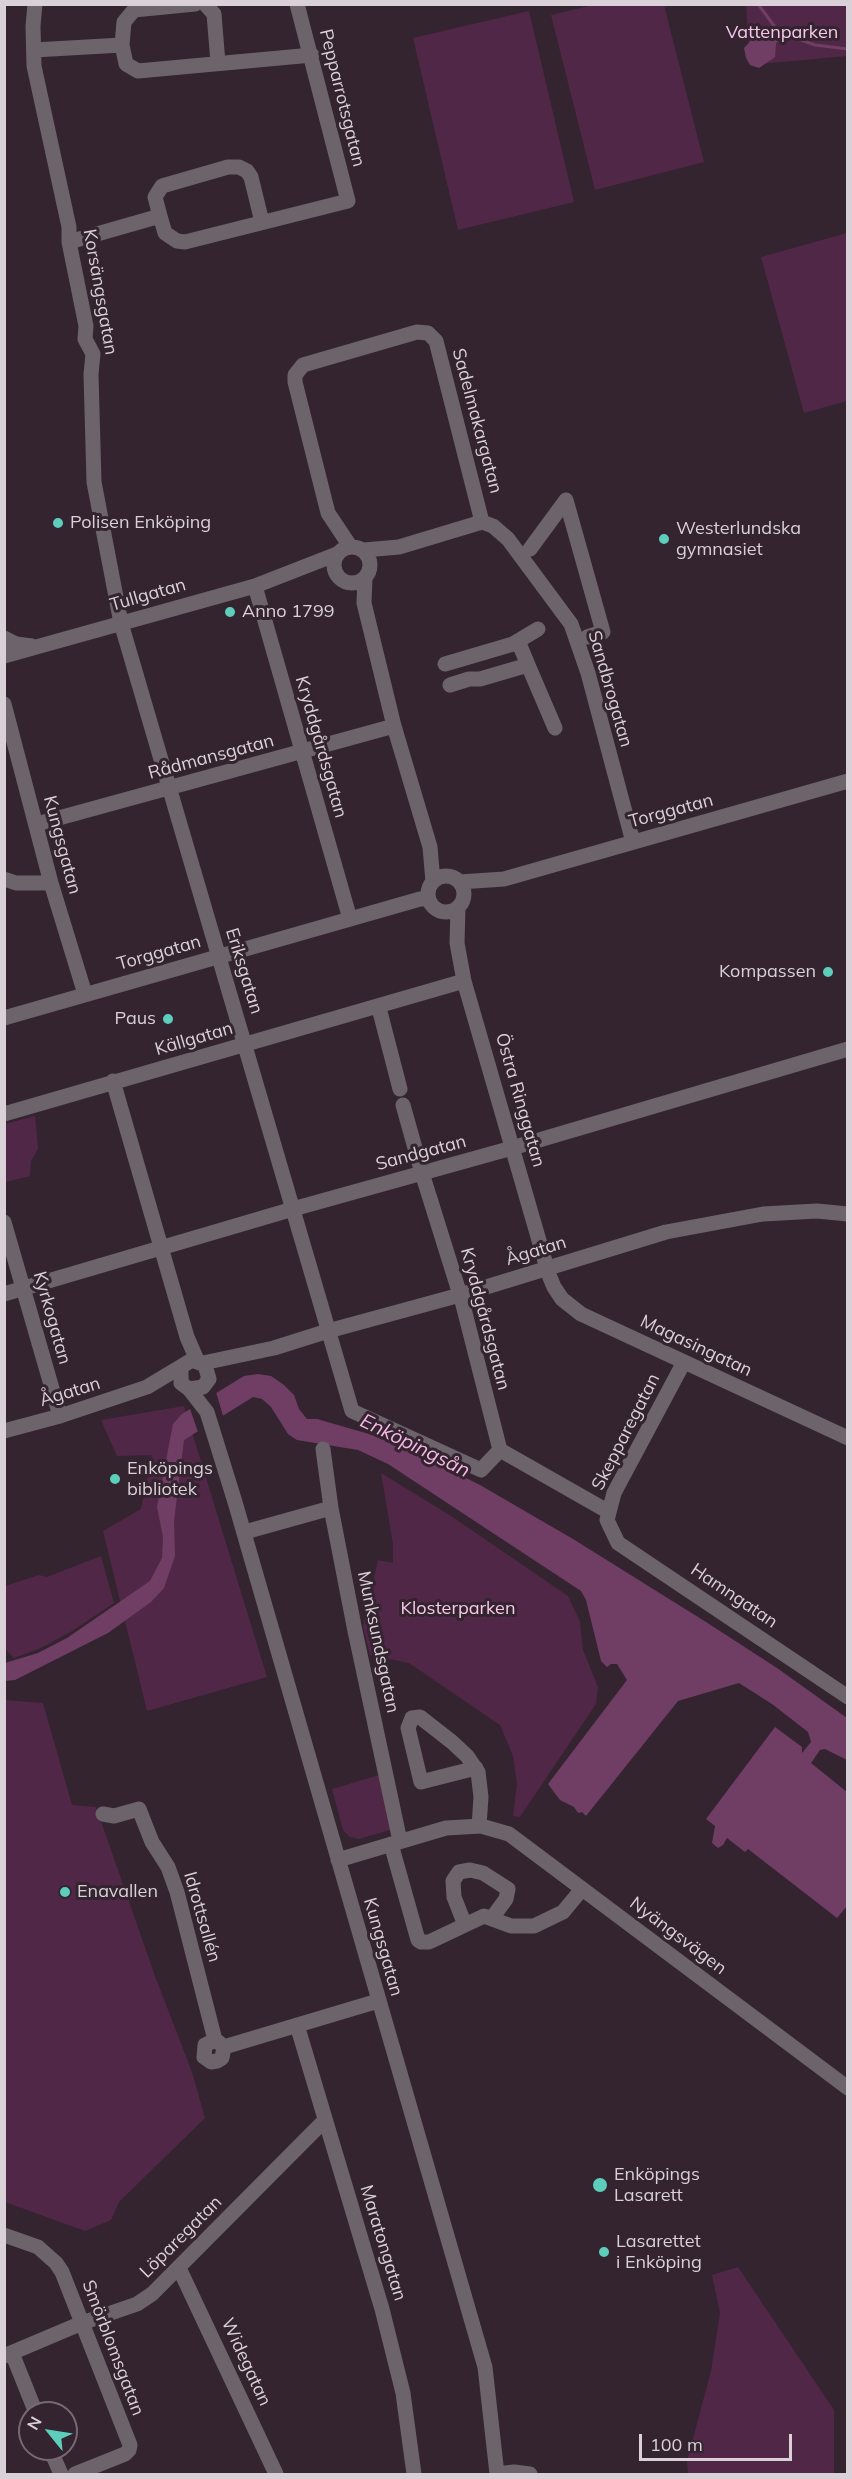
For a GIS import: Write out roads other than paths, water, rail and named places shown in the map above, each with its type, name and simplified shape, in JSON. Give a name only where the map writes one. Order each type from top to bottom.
[{"type":"street","name":"Korsängsgatan","points":[[35,4],[34,66],[69,227],[69,242],[86,326],[85,339],[93,354],[91,374],[94,482],[121,623]]},
{"type":"street","points":[[195,4],[134,10],[124,22],[122,45],[126,64],[138,71],[312,55]]},
{"type":"street","points":[[205,4],[214,14],[218,63]]},
{"type":"street","name":"Pepparrotsgatan","points":[[262,222],[348,201],[297,4]]},
{"type":"street","points":[[34,50],[122,45]]},
{"type":"street","points":[[228,167],[239,167],[247,171],[255,184],[262,222],[184,242],[177,241],[165,233],[155,197],[162,186],[228,167]]},
{"type":"street","points":[[69,242],[160,216]]},
{"type":"street","name":"Sadelmakargatan","points":[[350,550],[328,513],[295,375],[303,365],[417,332],[428,333],[436,341],[482,522]]},
{"type":"street","points":[[530,549],[566,500],[603,632],[587,637]]},
{"type":"street","points":[[364,603],[340,578],[334,562],[350,550],[399,547],[482,522]]},
{"type":"street","name":"Sandbrogatan","points":[[482,522],[493,525],[508,539],[571,624],[588,673],[633,842]]},
{"type":"street","points":[[340,578],[358,582],[399,547]]},
{"type":"street","points":[[350,550],[370,559],[364,603],[394,726],[430,847],[433,882]]},
{"type":"street","name":"Tullgatan","points":[[4,656],[255,586],[350,550]]},
{"type":"street","name":"Tullgatan","points":[[302,570],[325,570],[340,578]]},
{"type":"street","name":"Kryddgårdsgatan","points":[[255,586],[350,919]]},
{"type":"street","name":"Eriksgatan","points":[[121,623],[328,1331]]},
{"type":"street","points":[[445,664],[518,641],[538,629]]},
{"type":"street","points":[[4,638],[16,644],[38,646]]},
{"type":"street","points":[[518,641],[555,728]]},
{"type":"street","points":[[450,685],[528,665]]},
{"type":"street","name":"Kungsgatan","points":[[4,704],[51,883],[85,994]]},
{"type":"street","name":"Rådmansgatan","points":[[37,824],[303,753],[394,726]]},
{"type":"street","name":"Torggatan","points":[[457,880],[504,879],[848,781]]},
{"type":"street","points":[[430,847],[457,880],[464,892],[460,906],[447,912],[440,911],[428,899],[433,882],[441,877],[457,880]]},
{"type":"street","points":[[4,879],[16,883],[51,883]]},
{"type":"street","name":"Torggatan","points":[[460,906],[504,879]]},
{"type":"street","name":"Torggatan","points":[[4,1018],[420,899],[428,899]]},
{"type":"street","name":"Östra Ringgatan","points":[[460,906],[457,943],[464,981],[548,1268]]},
{"type":"street","name":"Östra Ringgatan","points":[[440,911],[457,943]]},
{"type":"street","name":"Källgatan","points":[[4,1114],[113,1081],[379,1008],[464,981]]},
{"type":"street","points":[[379,1008],[400,1089]]},
{"type":"street","name":"Sandgatan","points":[[4,1294],[848,1049]]},
{"type":"street","points":[[113,1081],[187,1337],[197,1382]]},
{"type":"street","name":"Kryddgårdsgatan","points":[[403,1105],[460,1295],[500,1450]]},
{"type":"street","name":"Ågatan","points":[[4,1431],[60,1416],[147,1387],[197,1382],[240,1357],[460,1295],[666,1232],[763,1214],[817,1211],[848,1214]]},
{"type":"street","name":"Kyrkogatan","points":[[5,1228],[60,1416]]},
{"type":"street","name":"Magasingatan","points":[[548,1268],[554,1287],[562,1299],[581,1314],[848,1438]]},
{"type":"street","points":[[328,1331],[351,1411],[481,1470],[500,1450],[608,1516]]},
{"type":"street","name":"Skepparegatan","points":[[608,1516],[614,1492],[684,1362]]},
{"type":"street","name":"Kungsgatan","points":[[197,1382],[244,1532],[485,2367],[497,2474]]},
{"type":"street","name":"Munksundsgatan","points":[[323,1449],[331,1508],[395,1842],[418,1940],[429,1942],[465,1925]]},
{"type":"street","points":[[244,1532],[331,1508]]},
{"type":"street","name":"Hamngatan","points":[[608,1516],[618,1543],[848,1697]]},
{"type":"street","points":[[476,1768],[421,1782],[408,1728],[411,1718],[420,1717],[435,1727],[476,1768],[481,1797],[479,1826]]},
{"type":"street","name":"Idrottsallén","points":[[103,1814],[114,1816],[139,1809],[152,1842],[168,1867],[177,1892],[219,2044],[297,2025],[378,2001]]},
{"type":"street","name":"Nyängsvägen","points":[[338,1860],[446,1828],[479,1826],[509,1834],[848,2088]]},
{"type":"street","points":[[492,1918],[506,1899],[508,1889],[483,1873],[470,1870],[459,1872],[453,1881],[454,1897],[465,1925],[484,1916],[511,1926],[534,1926],[563,1912],[582,1889]]},
{"type":"street","name":"Maratongatan","points":[[297,2025],[385,2319],[404,2393],[414,2475]]},
{"type":"street","name":"Löparegatan","points":[[8,2354],[145,2300],[325,2120]]},
{"type":"street","name":"Smörblomsgatan","points":[[4,2235],[38,2247],[56,2263],[68,2284],[130,2445],[125,2454],[75,2475]]},
{"type":"street","name":"Widegatan","points":[[179,2268],[276,2475]]},
{"type":"street","points":[[8,2354],[30,2401]]},
{"type":"street","points":[[55,2461],[61,2475]]},
{"type":"street","points":[[497,2474],[514,2472],[530,2475]]},
{"type":"waterway","points":[[758,4],[775,27]]},
{"type":"waterway","points":[[782,33],[815,45],[848,49]]},
{"type":"place","name":"Polisen Enköping","points":[[58,523]]},
{"type":"place","name":"Westerlundska gymnasiet","points":[[664,539]]},
{"type":"place","name":"Anno 1799","points":[[230,612]]},
{"type":"place","name":"Kompassen","points":[[828,972]]},
{"type":"place","name":"Paus","points":[[168,1019]]},
{"type":"place","name":"Enköpings bibliotek","points":[[115,1479]]},
{"type":"place","name":"Enavallen","points":[[65,1892]]},
{"type":"place","name":"Enköpings Lasarett","points":[[600,2185]]},
{"type":"place","name":"Lasarettet i Enköping","points":[[604,2252]]},
{"type":"park label","name":"Vattenparken","points":[[782,33]]},
{"type":"park label","name":"Klosterparken","points":[[458,1609]]},
{"type":"water label","name":"Enköpingsån","points":[[415,1446]]}]
